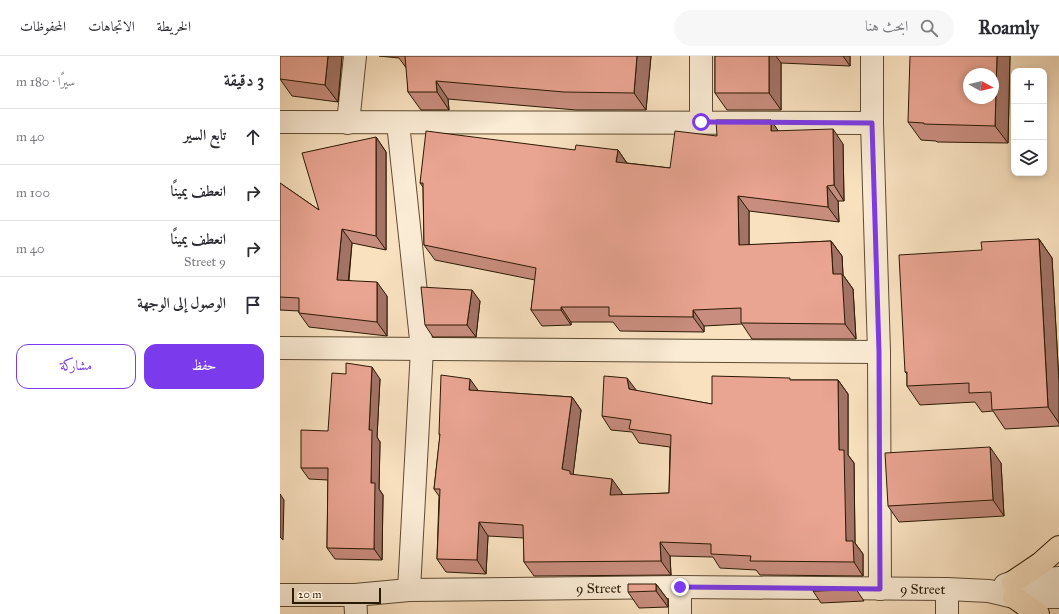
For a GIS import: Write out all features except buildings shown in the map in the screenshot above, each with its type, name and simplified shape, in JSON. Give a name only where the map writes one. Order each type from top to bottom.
[{"type":"highway","points":[[1038,614],[1027,608],[1014,590],[1059,547]]},
{"type":"street","points":[[348,122],[355,56]]},
{"type":"street","points":[[701,56],[701,122]]},
{"type":"street","points":[[872,56],[872,123],[879,352],[880,589]]},
{"type":"street","points":[[280,122],[872,123]]},
{"type":"street","points":[[398,123],[422,350],[409,590]]},
{"type":"street","points":[[280,348],[879,352]]},
{"type":"street","name":"9 Street","points":[[1014,590],[1059,578]]},
{"type":"street","points":[[680,587],[680,614]]},
{"type":"street","name":"9 Street","points":[[280,595],[356,604],[409,590],[680,587],[989,591],[1014,590],[1059,597]]},
{"type":"street","points":[[947,590],[947,614]]},
{"type":"route","points":[[680,587],[880,589],[879,352],[872,123],[701,122]]}]
